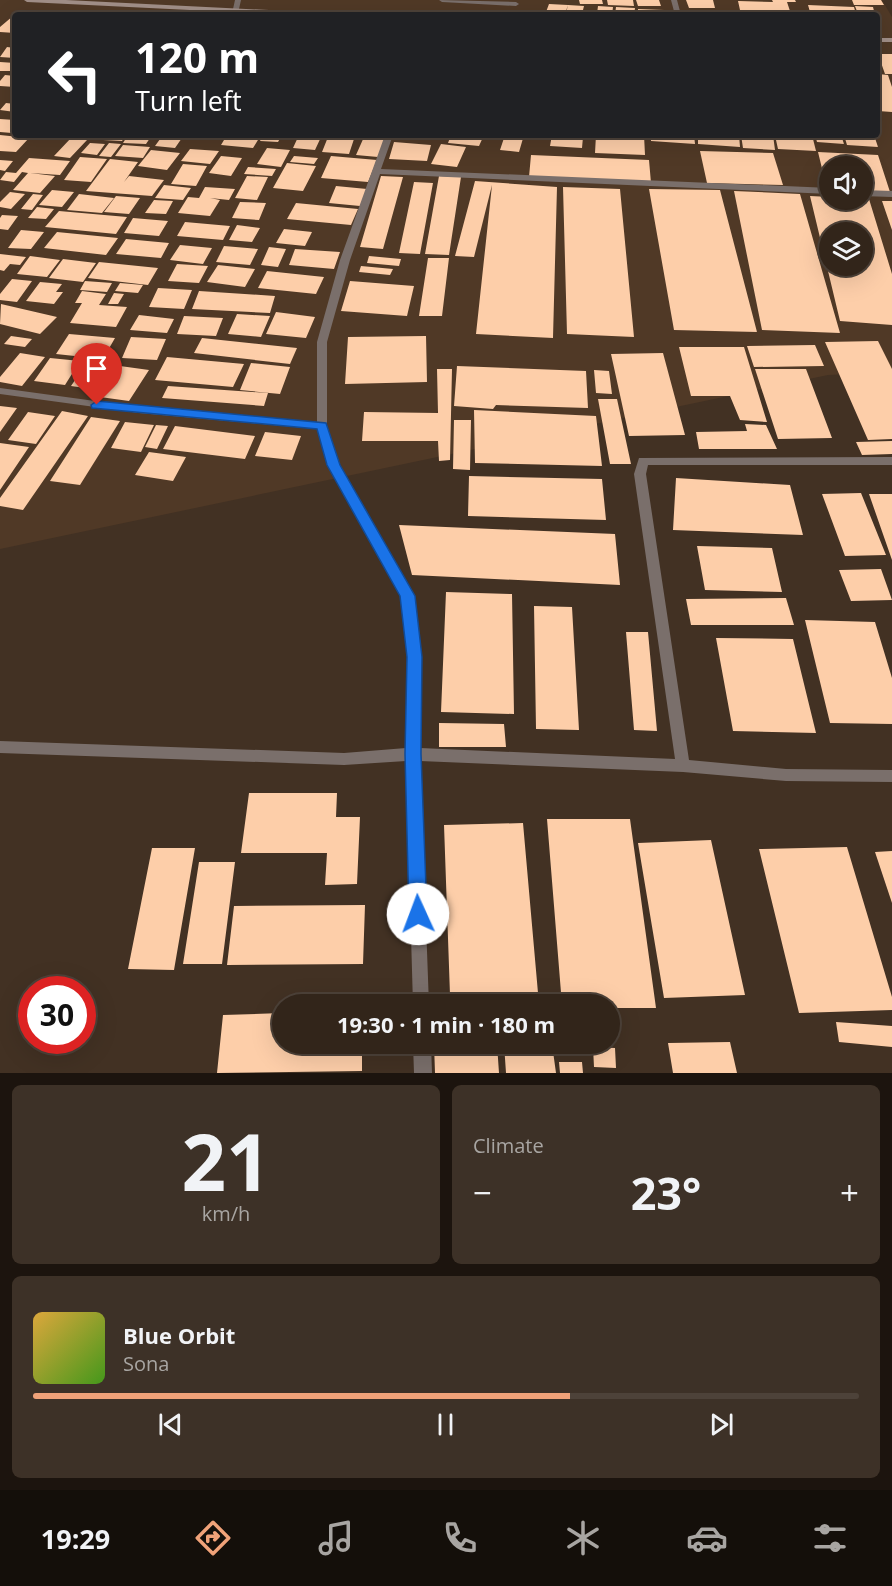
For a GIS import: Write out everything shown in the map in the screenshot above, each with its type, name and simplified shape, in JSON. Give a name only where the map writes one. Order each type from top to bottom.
[{"type":"main road","points":[[27,0],[282,12]]},
{"type":"street","points":[[236,9],[238,0]]},
{"type":"street","points":[[442,0],[516,4]]},
{"type":"street","points":[[388,138],[345,260],[322,342],[322,426],[333,465],[407,596],[414,657],[413,754],[421,994]]},
{"type":"street","points":[[378,171],[819,191]]},
{"type":"street","points":[[873,193],[892,194]]},
{"type":"street","points":[[0,391],[140,410],[322,426]]},
{"type":"street","points":[[682,766],[640,474],[643,461],[892,461]]},
{"type":"street","points":[[0,747],[344,759],[413,754],[682,766],[786,775],[892,776]]},
{"type":"street","points":[[422,1054],[423,1073]]},
{"type":"shaded area","points":[[0,0],[882,0],[892,17],[892,372],[828,375],[0,549]]},
{"type":"building","points":[[579,0],[602,0],[603,4],[580,4]]},
{"type":"building","points":[[607,0],[633,0],[634,6],[608,5]]},
{"type":"building","points":[[636,0],[659,0],[661,6],[638,6]]},
{"type":"building","points":[[686,0],[713,0],[715,8],[689,8]]},
{"type":"building","points":[[772,0],[795,0],[796,2],[787,2],[790,11],[740,10],[738,1],[773,2]]},
{"type":"building","points":[[852,0],[881,0],[884,5],[854,5]]},
{"type":"building","points":[[549,4],[568,5],[566,12],[546,12]]},
{"type":"building","points":[[568,5],[584,6],[582,12],[566,12]]},
{"type":"building","points":[[808,5],[854,7],[855,12],[810,12]]},
{"type":"building","points":[[598,6],[613,7],[612,12],[597,12]]},
{"type":"building","points":[[855,6],[873,7],[874,12],[857,12]]},
{"type":"building","points":[[616,7],[635,8],[634,12],[615,12]]},
{"type":"building","points":[[638,9],[664,10],[664,12],[638,12]]},
{"type":"building","points":[[12,17],[12,33],[0,32],[0,27]]},
{"type":"building","points":[[7,47],[12,48],[12,58],[0,57]]},
{"type":"building","points":[[880,54],[892,54],[892,74],[885,74]]},
{"type":"building","points":[[0,62],[12,63],[12,71],[0,71]]},
{"type":"building","points":[[880,74],[888,75],[892,87],[892,112],[880,111]]},
{"type":"building","points":[[5,75],[12,76],[12,87],[0,86],[0,81]]},
{"type":"building","points":[[6,103],[12,104],[12,112],[0,110]]},
{"type":"building","points":[[0,119],[12,120],[12,133],[0,132]]},
{"type":"building","points":[[0,135],[29,138],[16,152],[0,151]]},
{"type":"building","points":[[71,138],[87,140],[70,158],[54,156]]},
{"type":"building","points":[[104,138],[124,138],[122,141],[103,140]]},
{"type":"building","points":[[126,138],[150,138],[146,144],[123,143]]},
{"type":"building","points":[[161,138],[182,138],[175,148],[155,146]]},
{"type":"building","points":[[225,138],[259,138],[253,148],[221,145]]},
{"type":"building","points":[[262,138],[280,138],[278,142],[260,141]]},
{"type":"building","points":[[298,138],[321,138],[315,150],[293,148]]},
{"type":"building","points":[[328,138],[354,139],[349,154],[322,152]]},
{"type":"building","points":[[364,138],[386,139],[378,157],[356,155]]},
{"type":"building","points":[[450,138],[483,138],[479,146],[448,143]]},
{"type":"building","points":[[504,138],[523,138],[519,152],[500,150]]},
{"type":"building","points":[[551,138],[583,138],[582,148],[550,146]]},
{"type":"building","points":[[596,138],[644,138],[645,155],[595,153]]},
{"type":"building","points":[[651,138],[694,138],[695,144],[651,141]]},
{"type":"building","points":[[698,138],[739,138],[740,147],[698,144]]},
{"type":"building","points":[[741,138],[773,138],[775,150],[743,148]]},
{"type":"building","points":[[783,138],[813,138],[816,151],[778,149],[776,140],[783,140]]},
{"type":"building","points":[[816,138],[842,138],[844,144],[817,142]]},
{"type":"building","points":[[845,138],[875,138],[878,147],[847,145]]},
{"type":"building","points":[[394,142],[431,145],[427,161],[389,159]]},
{"type":"building","points":[[90,143],[105,144],[97,155],[81,153]]},
{"type":"building","points":[[109,143],[121,144],[111,157],[99,156]]},
{"type":"building","points":[[441,144],[466,147],[457,167],[431,164]]},
{"type":"building","points":[[123,145],[150,147],[143,158],[115,156]]},
{"type":"building","points":[[267,148],[290,150],[281,167],[257,164]]},
{"type":"building","points":[[190,149],[219,151],[210,164],[181,161]]},
{"type":"building","points":[[151,150],[180,153],[167,170],[138,166]]},
{"type":"building","points":[[700,151],[773,153],[783,185],[707,183]]},
{"type":"building","points":[[818,152],[878,155],[890,192],[873,191],[873,156],[819,156]]},
{"type":"building","points":[[531,155],[649,160],[651,183],[529,177]]},
{"type":"building","points":[[221,156],[242,158],[231,176],[209,173]]},
{"type":"building","points":[[294,156],[318,158],[314,164],[290,162]]},
{"type":"building","points":[[331,156],[377,160],[368,182],[321,178]]},
{"type":"building","points":[[80,157],[107,159],[91,182],[64,180]]},
{"type":"building","points":[[29,158],[70,161],[60,175],[30,173],[55,176],[40,193],[13,190],[28,173],[22,172],[14,182],[0,180],[6,172],[16,173]]},
{"type":"building","points":[[110,159],[138,162],[124,182],[129,176],[164,180],[152,196],[86,191]]},
{"type":"building","points":[[0,160],[13,161],[5,171],[0,170]]},
{"type":"building","points":[[287,163],[316,166],[303,191],[273,188]]},
{"type":"building","points":[[183,164],[207,166],[196,186],[171,184]]},
{"type":"building","points":[[248,167],[276,169],[272,176],[244,174]]},
{"type":"building","points":[[247,176],[268,177],[257,200],[235,198]]},
{"type":"building","points":[[381,176],[403,177],[383,249],[360,247]]},
{"type":"building","points":[[439,176],[461,177],[449,255],[425,254]]},
{"type":"building","points":[[475,181],[557,187],[553,338],[476,334],[492,185],[474,257],[455,256]]},
{"type":"building","points":[[414,182],[433,183],[420,254],[399,253]]},
{"type":"building","points":[[164,185],[191,188],[183,200],[155,198]]},
{"type":"building","points":[[336,186],[367,189],[360,206],[329,203]]},
{"type":"building","points":[[205,187],[235,189],[229,200],[210,198],[220,200],[210,216],[178,213],[188,197],[199,198]]},
{"type":"building","points":[[563,187],[620,189],[634,337],[567,334]]},
{"type":"building","points":[[649,189],[720,190],[757,332],[674,330]]},
{"type":"building","points":[[52,190],[74,192],[62,207],[39,205]]},
{"type":"building","points":[[734,191],[800,194],[819,260],[819,276],[824,276],[840,333],[762,330]]},
{"type":"building","points":[[10,192],[25,194],[11,209],[0,207],[0,202]]},
{"type":"building","points":[[33,194],[43,195],[32,210],[21,209]]},
{"type":"building","points":[[79,194],[114,198],[102,213],[67,210]]},
{"type":"building","points":[[116,196],[140,198],[129,214],[104,212]]},
{"type":"building","points":[[810,196],[819,196],[819,210],[872,210],[892,274],[892,325],[840,321],[829,276],[873,276],[873,222],[819,222],[819,234]]},
{"type":"building","points":[[154,200],[173,201],[166,214],[145,213]]},
{"type":"building","points":[[882,201],[892,201],[892,230]]},
{"type":"building","points":[[240,202],[266,203],[259,220],[232,218]]},
{"type":"building","points":[[296,203],[358,209],[351,225],[287,219]]},
{"type":"building","points":[[37,207],[54,209],[46,219],[28,218]]},
{"type":"building","points":[[59,211],[127,217],[116,234],[45,227]]},
{"type":"building","points":[[2,215],[18,216],[8,230],[0,229]]},
{"type":"building","points":[[133,218],[168,221],[159,236],[124,233]]},
{"type":"building","points":[[185,222],[230,226],[223,240],[177,236]]},
{"type":"building","points":[[237,225],[260,228],[252,242],[229,240]]},
{"type":"building","points":[[284,229],[312,232],[305,246],[276,243]]},
{"type":"building","points":[[21,230],[44,232],[31,249],[8,248]]},
{"type":"building","points":[[57,232],[118,238],[106,255],[44,248]]},
{"type":"building","points":[[126,239],[169,243],[161,258],[116,254]]},
{"type":"building","points":[[180,245],[212,248],[203,264],[170,260]]},
{"type":"building","points":[[224,246],[258,249],[250,265],[216,262]]},
{"type":"building","points":[[269,247],[286,249],[278,267],[261,265]]},
{"type":"building","points":[[295,249],[340,252],[334,269],[289,265]]},
{"type":"building","points":[[0,254],[26,257],[20,265],[10,264],[4,271],[0,270]]},
{"type":"building","points":[[30,256],[60,260],[47,277],[17,274]]},
{"type":"building","points":[[369,256],[401,259],[399,266],[367,263]]},
{"type":"building","points":[[428,258],[449,258],[442,316],[419,316]]},
{"type":"building","points":[[63,259],[96,263],[83,282],[49,278]]},
{"type":"building","points":[[99,262],[158,268],[148,285],[88,278]]},
{"type":"building","points":[[177,264],[208,266],[199,283],[168,281]]},
{"type":"building","points":[[218,265],[255,269],[245,287],[207,282]]},
{"type":"building","points":[[361,266],[393,269],[390,275],[359,272]]},
{"type":"building","points":[[267,271],[324,277],[316,294],[258,288]]},
{"type":"building","points":[[12,279],[32,281],[17,302],[0,300],[0,294]]},
{"type":"building","points":[[85,281],[112,283],[107,292],[80,290]]},
{"type":"building","points":[[350,281],[414,286],[407,316],[341,311]]},
{"type":"building","points":[[40,282],[62,284],[56,292],[63,292],[54,304],[26,301]]},
{"type":"building","points":[[120,283],[143,285],[138,293],[115,291]]},
{"type":"building","points":[[158,288],[192,290],[184,309],[149,307]]},
{"type":"building","points":[[82,291],[106,294],[99,305],[127,307],[116,327],[70,323],[82,303],[75,303]]},
{"type":"building","points":[[199,291],[275,296],[270,313],[192,309]]},
{"type":"building","points":[[114,293],[124,294],[118,304],[108,304]]},
{"type":"building","points":[[1,304],[57,317],[40,334],[0,324]]},
{"type":"building","points":[[276,312],[315,317],[306,338],[266,334]]},
{"type":"building","points":[[237,314],[270,316],[261,337],[228,334]]},
{"type":"building","points":[[139,315],[174,319],[167,333],[130,330]]},
{"type":"building","points":[[184,316],[223,318],[216,336],[177,334]]},
{"type":"building","points":[[69,334],[115,338],[103,359],[56,354]]},
{"type":"building","points":[[11,336],[32,339],[25,347],[4,344]]},
{"type":"building","points":[[426,336],[427,382],[345,384],[348,337]]},
{"type":"building","points":[[131,337],[166,339],[157,360],[122,358]]},
{"type":"building","points":[[202,338],[297,348],[290,364],[194,353]]},
{"type":"building","points":[[878,341],[892,369],[892,439],[868,440],[825,342]]},
{"type":"building","points":[[815,345],[824,366],[754,367],[747,346]]},
{"type":"building","points":[[679,347],[744,347],[767,422],[740,420],[730,396],[691,396]]},
{"type":"building","points":[[20,353],[45,357],[22,386],[0,382],[0,377]]},
{"type":"building","points":[[663,353],[685,435],[629,436],[611,354]]},
{"type":"building","points":[[167,357],[244,364],[233,387],[155,380]]},
{"type":"building","points":[[50,358],[80,361],[65,385],[34,381]]},
{"type":"building","points":[[88,361],[116,364],[99,390],[71,386]]},
{"type":"building","points":[[251,363],[290,367],[280,394],[240,390]]},
{"type":"building","points":[[120,366],[149,370],[129,401],[100,397]]},
{"type":"building","points":[[457,366],[586,371],[588,408],[496,405],[493,409],[454,406]]},
{"type":"building","points":[[437,369],[452,369],[450,460],[439,461],[438,441],[362,441],[364,412],[438,413]]},
{"type":"building","points":[[755,369],[806,369],[832,438],[778,439]]},
{"type":"building","points":[[594,370],[609,371],[612,394],[596,393]]},
{"type":"building","points":[[168,386],[268,393],[264,406],[162,398]]},
{"type":"building","points":[[598,399],[617,399],[631,464],[610,464]]},
{"type":"building","points":[[0,406],[17,408],[0,432]]},
{"type":"building","points":[[474,410],[596,416],[602,466],[475,463]]},
{"type":"building","points":[[62,411],[88,416],[23,510],[0,506],[0,498]]},
{"type":"building","points":[[28,412],[55,416],[36,444],[8,440]]},
{"type":"building","points":[[91,417],[120,421],[80,485],[50,481]]},
{"type":"building","points":[[454,420],[471,420],[470,470],[453,469]]},
{"type":"building","points":[[125,422],[154,425],[141,452],[111,448]]},
{"type":"building","points":[[745,424],[766,425],[777,449],[699,449],[696,432],[747,431]]},
{"type":"building","points":[[156,425],[168,426],[157,449],[145,447]]},
{"type":"building","points":[[175,426],[255,436],[245,459],[163,449]]},
{"type":"building","points":[[265,432],[301,436],[292,460],[255,456]]},
{"type":"building","points":[[892,441],[892,454],[862,455],[856,442]]},
{"type":"building","points":[[0,443],[29,447],[0,490]]},
{"type":"building","points":[[149,452],[186,457],[173,481],[135,475]]},
{"type":"building","points":[[469,476],[602,479],[606,520],[468,516]]},
{"type":"building","points":[[676,478],[790,485],[803,535],[673,530]]},
{"type":"building","points":[[861,493],[886,555],[845,556],[822,494]]},
{"type":"building","points":[[869,494],[892,494],[892,560]]},
{"type":"building","points":[[399,525],[615,534],[620,585],[412,575]]},
{"type":"building","points":[[697,546],[772,548],[782,592],[705,590]]},
{"type":"building","points":[[881,569],[892,600],[851,601],[839,570]]},
{"type":"building","points":[[446,592],[512,594],[514,714],[441,712]]},
{"type":"building","points":[[786,598],[794,625],[691,625],[686,599]]},
{"type":"building","points":[[534,606],[572,607],[579,730],[536,729]]},
{"type":"building","points":[[805,620],[875,622],[892,678],[892,724],[830,723]]},
{"type":"building","points":[[626,632],[648,632],[657,731],[634,730]]},
{"type":"building","points":[[716,638],[793,639],[816,733],[733,731]]},
{"type":"building","points":[[439,723],[504,724],[506,747],[439,747]]},
{"type":"building","points":[[249,793],[337,793],[336,817],[360,817],[357,884],[325,885],[327,853],[241,853]]},
{"type":"building","points":[[547,819],[630,819],[656,1008],[620,1008],[620,994],[561,994]]},
{"type":"building","points":[[523,823],[538,993],[450,994],[444,825]]},
{"type":"building","points":[[711,840],[745,995],[664,998],[638,843]]},
{"type":"building","points":[[847,847],[892,997],[892,1010],[799,1013],[759,849]]},
{"type":"building","points":[[152,848],[195,848],[174,970],[128,969]]},
{"type":"building","points":[[892,851],[892,903],[875,852]]},
{"type":"building","points":[[199,862],[235,862],[222,964],[183,964]]},
{"type":"building","points":[[365,905],[363,964],[227,965],[234,906]]},
{"type":"building","points":[[272,1013],[272,1054],[362,1054],[362,1071],[217,1073],[223,1015]]},
{"type":"building","points":[[836,1022],[892,1026],[892,1047],[839,1042]]},
{"type":"building","points":[[730,1042],[737,1073],[673,1073],[668,1043]]},
{"type":"building","points":[[434,1054],[498,1054],[499,1073],[435,1073]]},
{"type":"building","points":[[505,1054],[553,1054],[556,1073],[506,1073]]},
{"type":"building","points":[[593,1054],[615,1054],[616,1068],[594,1067]]},
{"type":"building","points":[[559,1062],[582,1062],[583,1073],[560,1073]]},
{"type":"route","points":[[97,405],[322,426],[333,465],[407,596],[414,657],[413,754],[418,914]]}]
